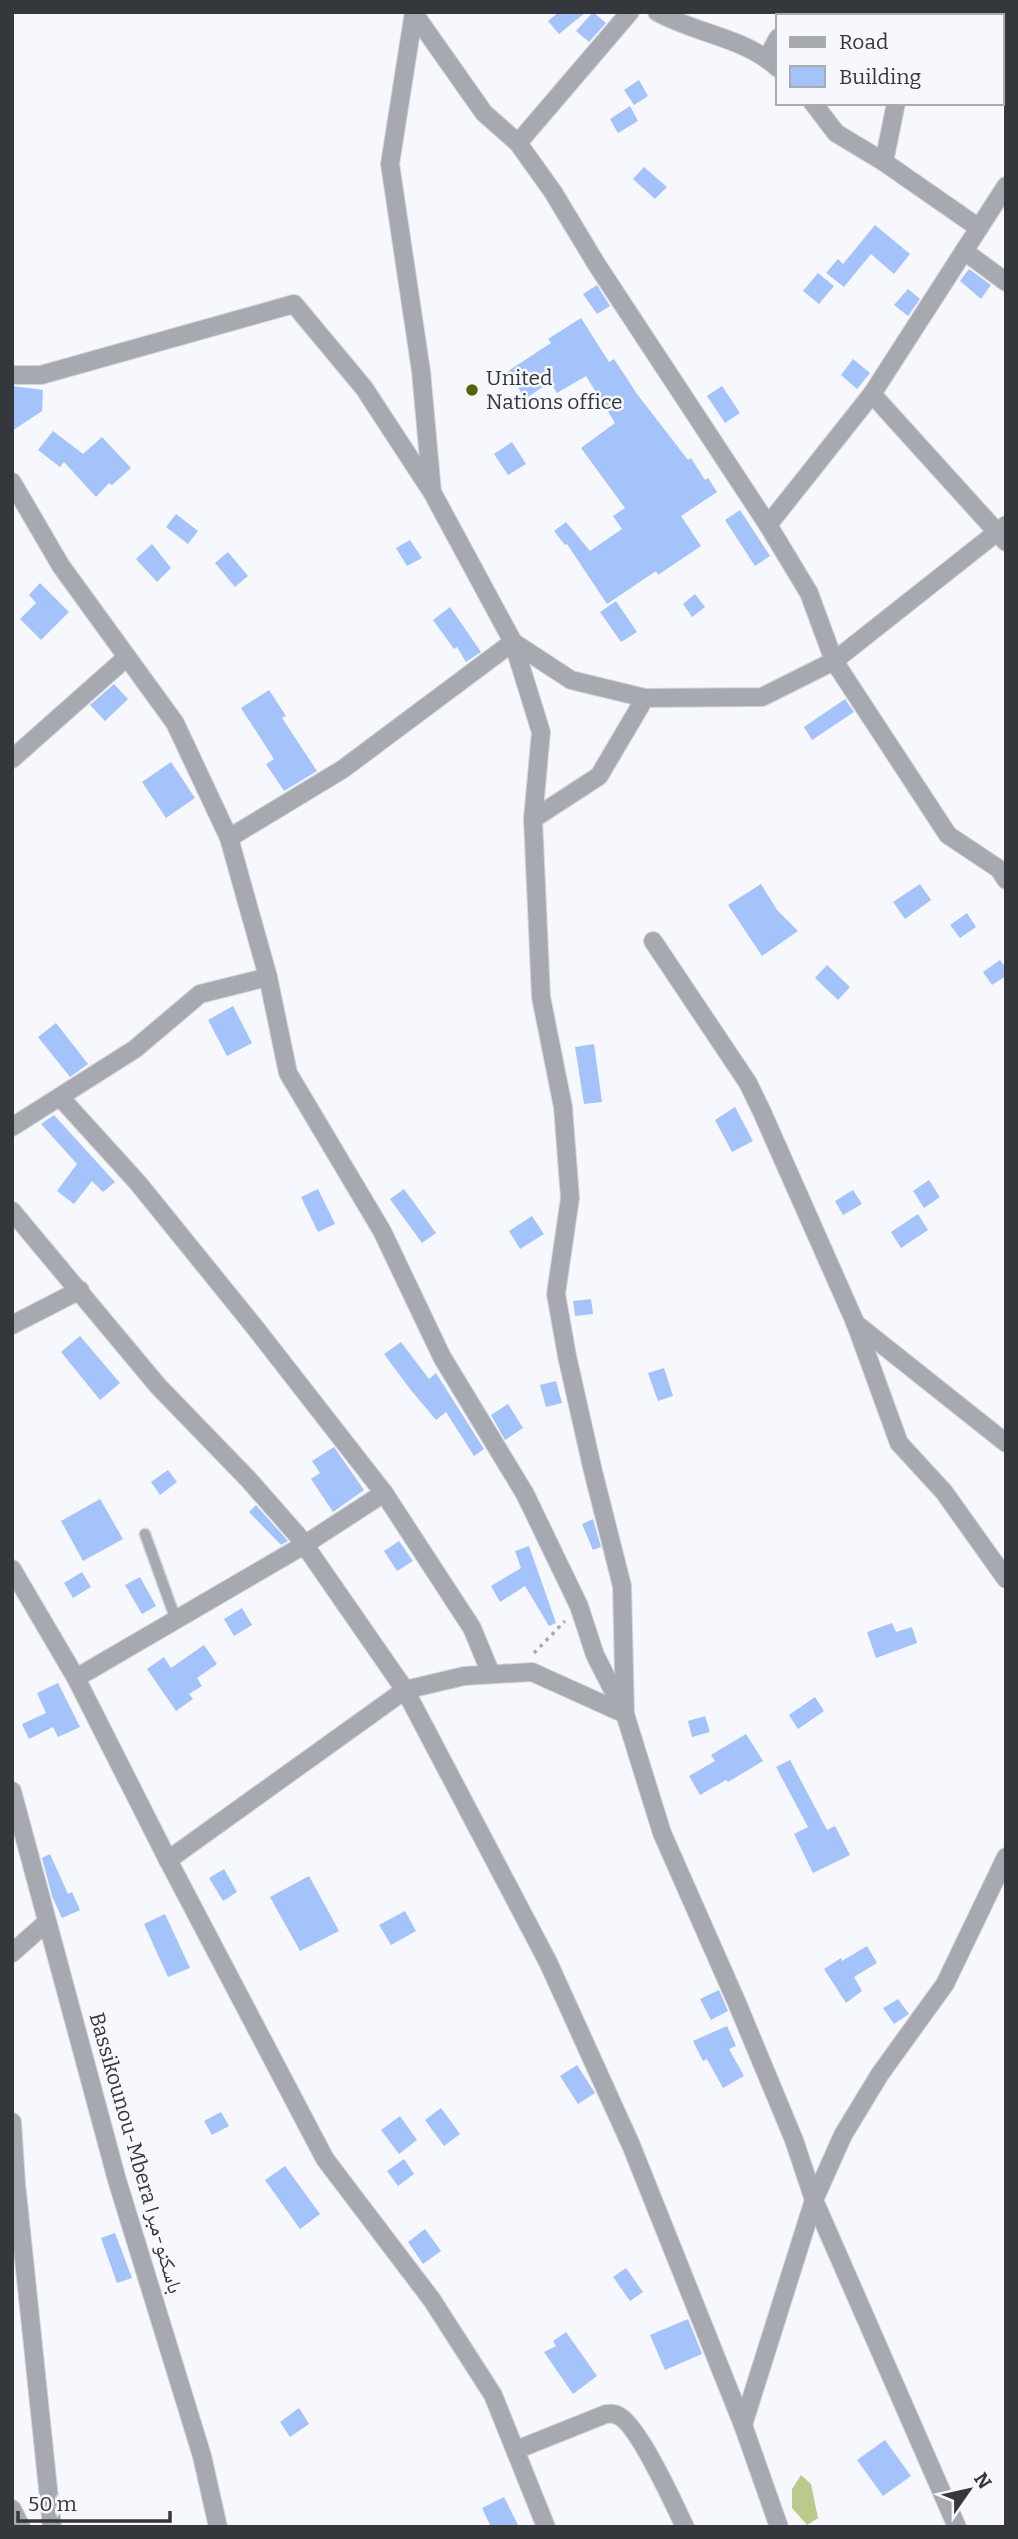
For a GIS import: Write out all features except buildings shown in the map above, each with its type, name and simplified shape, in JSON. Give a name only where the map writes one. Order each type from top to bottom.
[{"type":"street","points":[[518,143],[630,12]]},
{"type":"street","points":[[657,12],[670,20],[727,38],[773,63]]},
{"type":"street","points":[[414,13],[484,113],[518,143],[553,192],[597,265],[768,525],[809,593],[834,661],[948,835],[1004,871]]},
{"type":"street","points":[[414,13],[390,164],[421,371],[432,492]]},
{"type":"street","points":[[815,105],[836,133],[884,162],[979,228]]},
{"type":"street","points":[[884,162],[896,105]]},
{"type":"street","points":[[768,525],[872,394],[1006,187]]},
{"type":"street","points":[[964,251],[1006,282]]},
{"type":"street","points":[[12,375],[41,375],[294,304],[364,388],[432,492],[513,642],[541,732],[533,819],[541,998],[563,1107],[570,1198],[556,1294],[592,1467],[622,1586],[625,1714]]},
{"type":"street","points":[[513,642],[571,680],[645,698],[762,697],[834,661],[1003,533],[872,394]]},
{"type":"street","points":[[12,482],[61,566],[175,723],[229,838],[268,977],[288,1073],[382,1231],[442,1357],[525,1494],[579,1606],[595,1655],[625,1714],[662,1833],[783,2115],[814,2200],[957,2527]]},
{"type":"street","points":[[229,838],[343,769],[513,642]]},
{"type":"street","points":[[12,759],[127,657]]},
{"type":"street","points":[[533,819],[599,776],[645,698]]},
{"type":"street","points":[[653,941],[748,1083],[855,1322],[899,1443],[944,1492],[1006,1579]]},
{"type":"street","points":[[12,1127],[135,1049],[200,994],[268,977]]},
{"type":"street","points":[[60,1097],[138,1183],[384,1493],[472,1628],[491,1674]]},
{"type":"street","points":[[12,1211],[158,1385],[249,1480],[303,1545],[405,1690],[553,1974],[631,2144],[743,2425],[779,2527]]},
{"type":"street","points":[[12,1325],[79,1290]]},
{"type":"street","points":[[855,1322],[1006,1443]]},
{"type":"street","points":[[76,1678],[303,1545],[384,1493]]},
{"type":"street","points":[[12,1569],[76,1678],[325,2159],[432,2300],[492,2395],[546,2527]]},
{"type":"street","points":[[168,1860],[405,1690],[464,1676],[532,1672],[625,1714]]},
{"type":"street","name":"Bassikounou-Mbera باسكنو-مبرا","points":[[12,1791],[117,2180],[202,2456],[218,2527]]},
{"type":"street","points":[[743,2425],[814,2200],[843,2135],[880,2074],[945,1984],[1006,1857]]},
{"type":"street","points":[[12,1952],[47,1922]]},
{"type":"street","points":[[12,2122],[14,2183],[52,2527]]},
{"type":"street","points":[[516,2450],[606,2414],[618,2415],[627,2423],[664,2481],[685,2527]]},
{"type":"street","points":[[12,2509],[20,2527]]},
{"type":"lane","points":[[145,1534],[176,1620]]},
{"type":"shaded area","points":[[801,2475],[811,2484],[818,2518],[807,2525],[792,2508],[792,2489]]},
{"type":"place","name":"United Nations office","points":[[472,390]]}]
